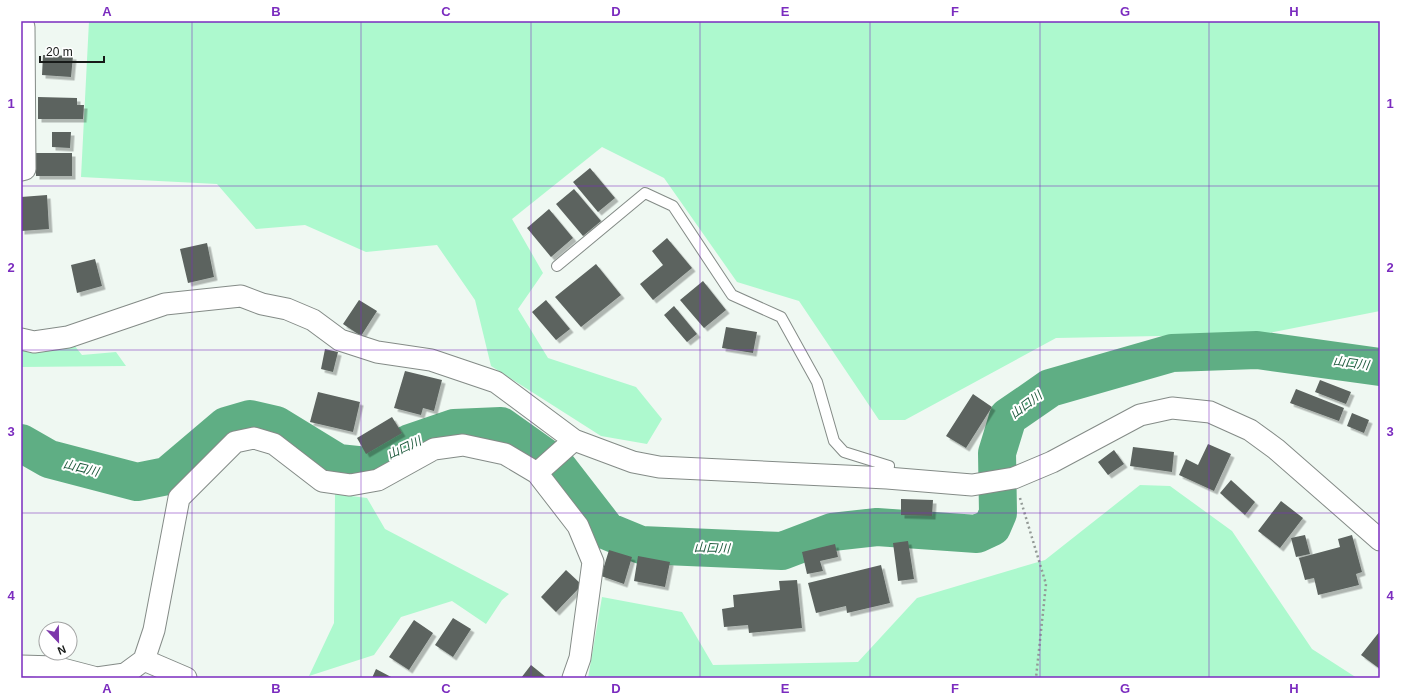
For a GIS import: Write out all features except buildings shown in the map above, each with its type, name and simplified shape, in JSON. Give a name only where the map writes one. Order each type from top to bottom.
[{"type":"street","points":[[21,21],[24,27],[25,169],[21,170]]},
{"type":"street","points":[[21,339],[34,342],[68,337],[165,304],[241,296],[262,304],[287,309],[313,320],[340,340],[377,352],[431,360],[496,382],[574,440],[633,462],[659,467],[887,478],[972,485],[1014,478],[1052,462],[1140,415],[1172,408],[1210,412],[1250,430],[1276,449],[1380,540]]},
{"type":"street","points":[[21,666],[55,667],[97,678],[125,674],[144,660],[154,630],[179,498],[235,442],[254,438],[274,444],[322,481],[350,485],[378,480],[434,449],[463,445],[505,454],[538,473],[578,526],[593,562],[580,658],[574,678]]},
{"type":"street","points":[[538,473],[574,440]]},
{"type":"street","points":[[144,660],[186,678]]},
{"type":"lane","points":[[557,266],[645,193],[673,206],[732,295],[781,317],[817,382],[834,441],[844,452],[889,466],[887,478]]},
{"type":"path","points":[[1014,478],[1046,584],[1036,678]]},
{"type":"green space","points":[[89,21],[1380,21],[1380,311],[1264,334],[1056,338],[905,420],[879,420],[799,301],[737,282],[664,178],[602,147],[512,219],[543,273],[518,309],[548,358],[636,387],[662,419],[647,444],[601,436],[491,366],[475,300],[437,245],[366,252],[305,225],[256,229],[217,184],[81,177]]},
{"type":"green space","points":[[74,345],[82,355],[116,352],[126,366],[21,367],[21,349]]},
{"type":"green space","points":[[1140,485],[1170,486],[1232,531],[1312,649],[1357,678],[588,678],[602,597],[682,612],[713,665],[858,662],[917,598],[1045,560]]},
{"type":"green space","points":[[335,494],[367,498],[385,529],[509,594],[502,600],[486,624],[452,601],[401,617],[374,655],[309,676],[334,623]]},
{"type":"waterway","name":"山口川","points":[[21,443],[49,459],[137,482],[167,476],[226,426],[250,419],[276,425],[338,463],[367,466],[410,443],[454,428],[501,426],[556,465],[607,531],[641,545],[782,551],[832,532],[877,527],[977,534],[992,527],[998,513],[997,453],[1008,417],[1050,388],[1172,353],[1257,350],[1380,367]]}]
